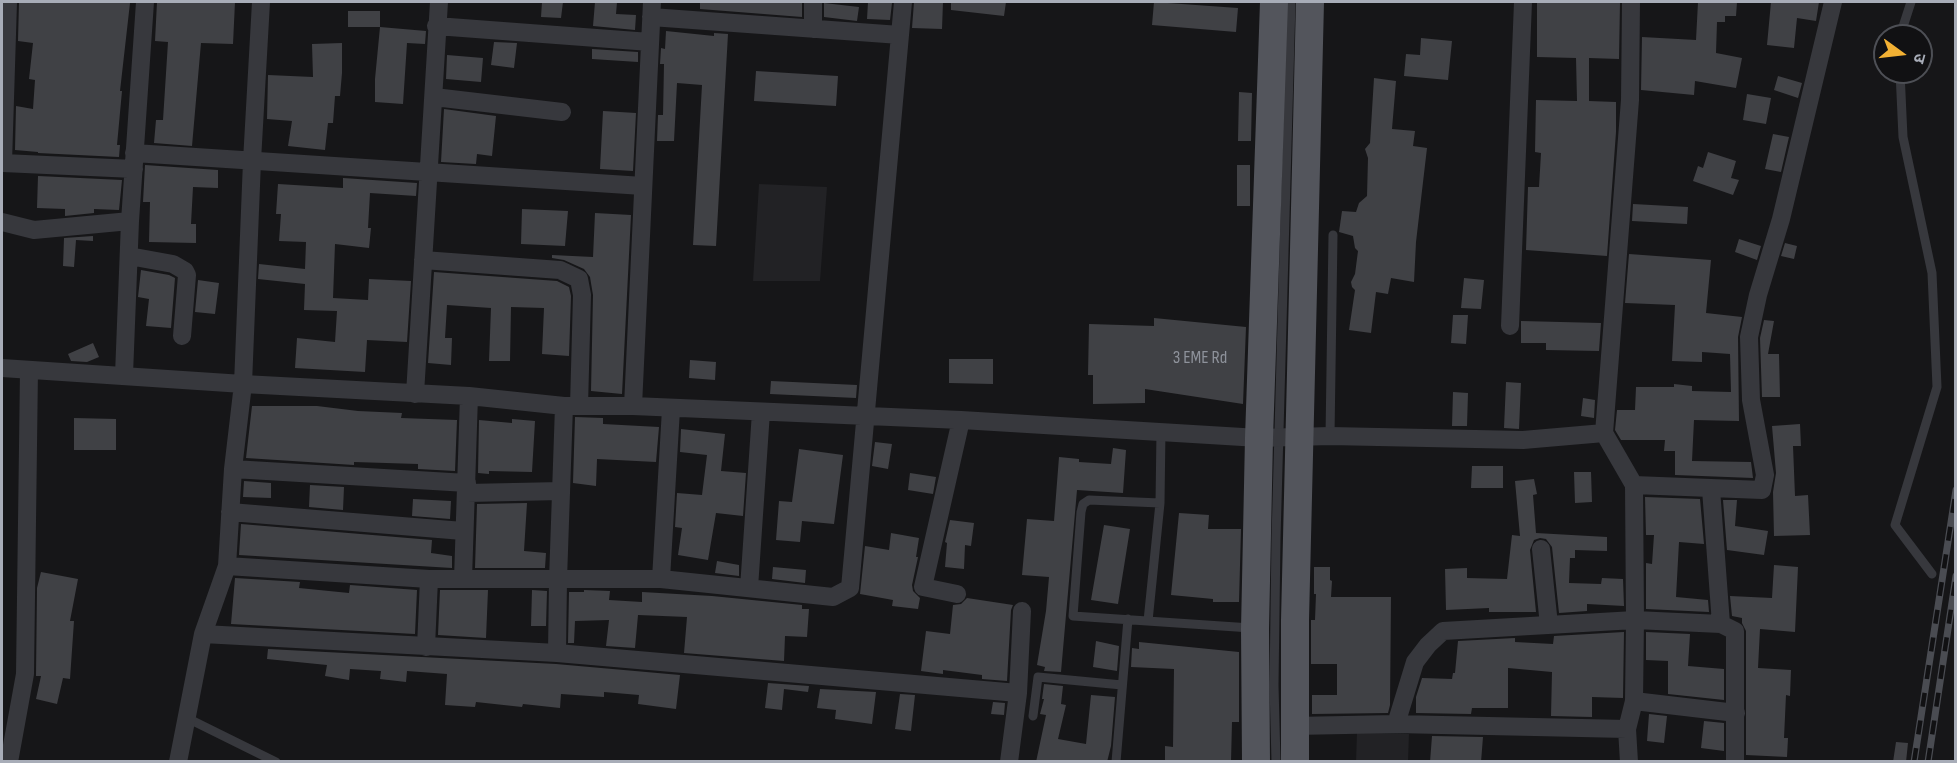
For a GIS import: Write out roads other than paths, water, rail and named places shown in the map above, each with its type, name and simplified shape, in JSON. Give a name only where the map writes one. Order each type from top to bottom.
[{"type":"main road","points":[[1274,2],[1279,437],[1295,762]]},
{"type":"main road","points":[[1256,762],[1255,629],[1279,437],[1310,2]]},
{"type":"street","points":[[8,2],[3,163],[252,161],[643,186]]},
{"type":"street","points":[[124,375],[130,221],[145,2]]},
{"type":"street","points":[[178,762],[203,634],[227,566],[233,469],[243,384],[261,2]]},
{"type":"street","points":[[415,394],[438,2]]},
{"type":"street","points":[[813,2],[813,28]]},
{"type":"street","points":[[227,566],[429,579],[662,579],[833,597],[850,588],[903,2]]},
{"type":"street","points":[[1510,326],[1523,2]]},
{"type":"street","points":[[1629,762],[1627,729],[1634,701],[1635,485],[1604,433],[1630,100],[1631,2]]},
{"type":"street","points":[[1635,485],[1762,490],[1765,475],[1751,400],[1749,337],[1758,295],[1784,208],[1833,2]]},
{"type":"street","points":[[633,406],[651,9],[813,28],[900,34]]},
{"type":"street","points":[[436,26],[650,42]]},
{"type":"street","points":[[434,97],[562,112]]},
{"type":"street","points":[[2,222],[34,230],[130,221]]},
{"type":"street","points":[[129,256],[173,264],[185,271],[187,275],[182,336]]},
{"type":"street","points":[[423,260],[560,270],[579,279],[582,295],[572,406],[561,490],[557,653]]},
{"type":"street","points":[[2,368],[469,396],[572,406],[633,406],[961,420],[1279,437],[1523,440],[1604,433]]},
{"type":"street","points":[[9,762],[25,674],[29,370]]},
{"type":"street","points":[[463,579],[469,396]]},
{"type":"street","points":[[662,579],[671,409]]},
{"type":"street","points":[[750,588],[761,412]]},
{"type":"street","points":[[957,594],[923,587],[961,420]]},
{"type":"street","points":[[233,469],[467,488],[561,490]]},
{"type":"street","points":[[1712,489],[1721,624]]},
{"type":"street","points":[[230,512],[463,531]]},
{"type":"street","points":[[1541,549],[1549,625]]},
{"type":"street","points":[[426,647],[429,579]]},
{"type":"street","points":[[1009,762],[1018,693],[1022,611]]},
{"type":"street","points":[[1396,724],[1415,662],[1443,631],[1635,620],[1721,624],[1736,630],[1735,762]]},
{"type":"street","points":[[203,634],[557,653],[1018,693]]},
{"type":"street","points":[[1634,701],[1736,713]]},
{"type":"street","points":[[1294,726],[1396,724],[1627,729]]},
{"type":"lane","points":[[1276,762],[1274,685],[1291,2]]},
{"type":"lane","points":[[1904,24],[1911,2]]},
{"type":"lane","points":[[1901,84],[1903,137],[1932,273],[1937,387],[1894,525],[1932,574]]},
{"type":"lane","points":[[1330,436],[1333,235]]},
{"type":"lane","points":[[1148,621],[1160,503],[1161,431]]},
{"type":"lane","points":[[1160,503],[1089,500],[1083,504],[1072,616],[1255,629]]},
{"type":"lane","points":[[1116,762],[1128,620]]},
{"type":"lane","points":[[1033,716],[1038,677],[1122,685]]},
{"type":"lane","points":[[187,718],[276,762]]},
{"type":"railway","points":[[1914,762],[1956,490]]},
{"type":"railway","points":[[1928,762],[1956,576]]}]
